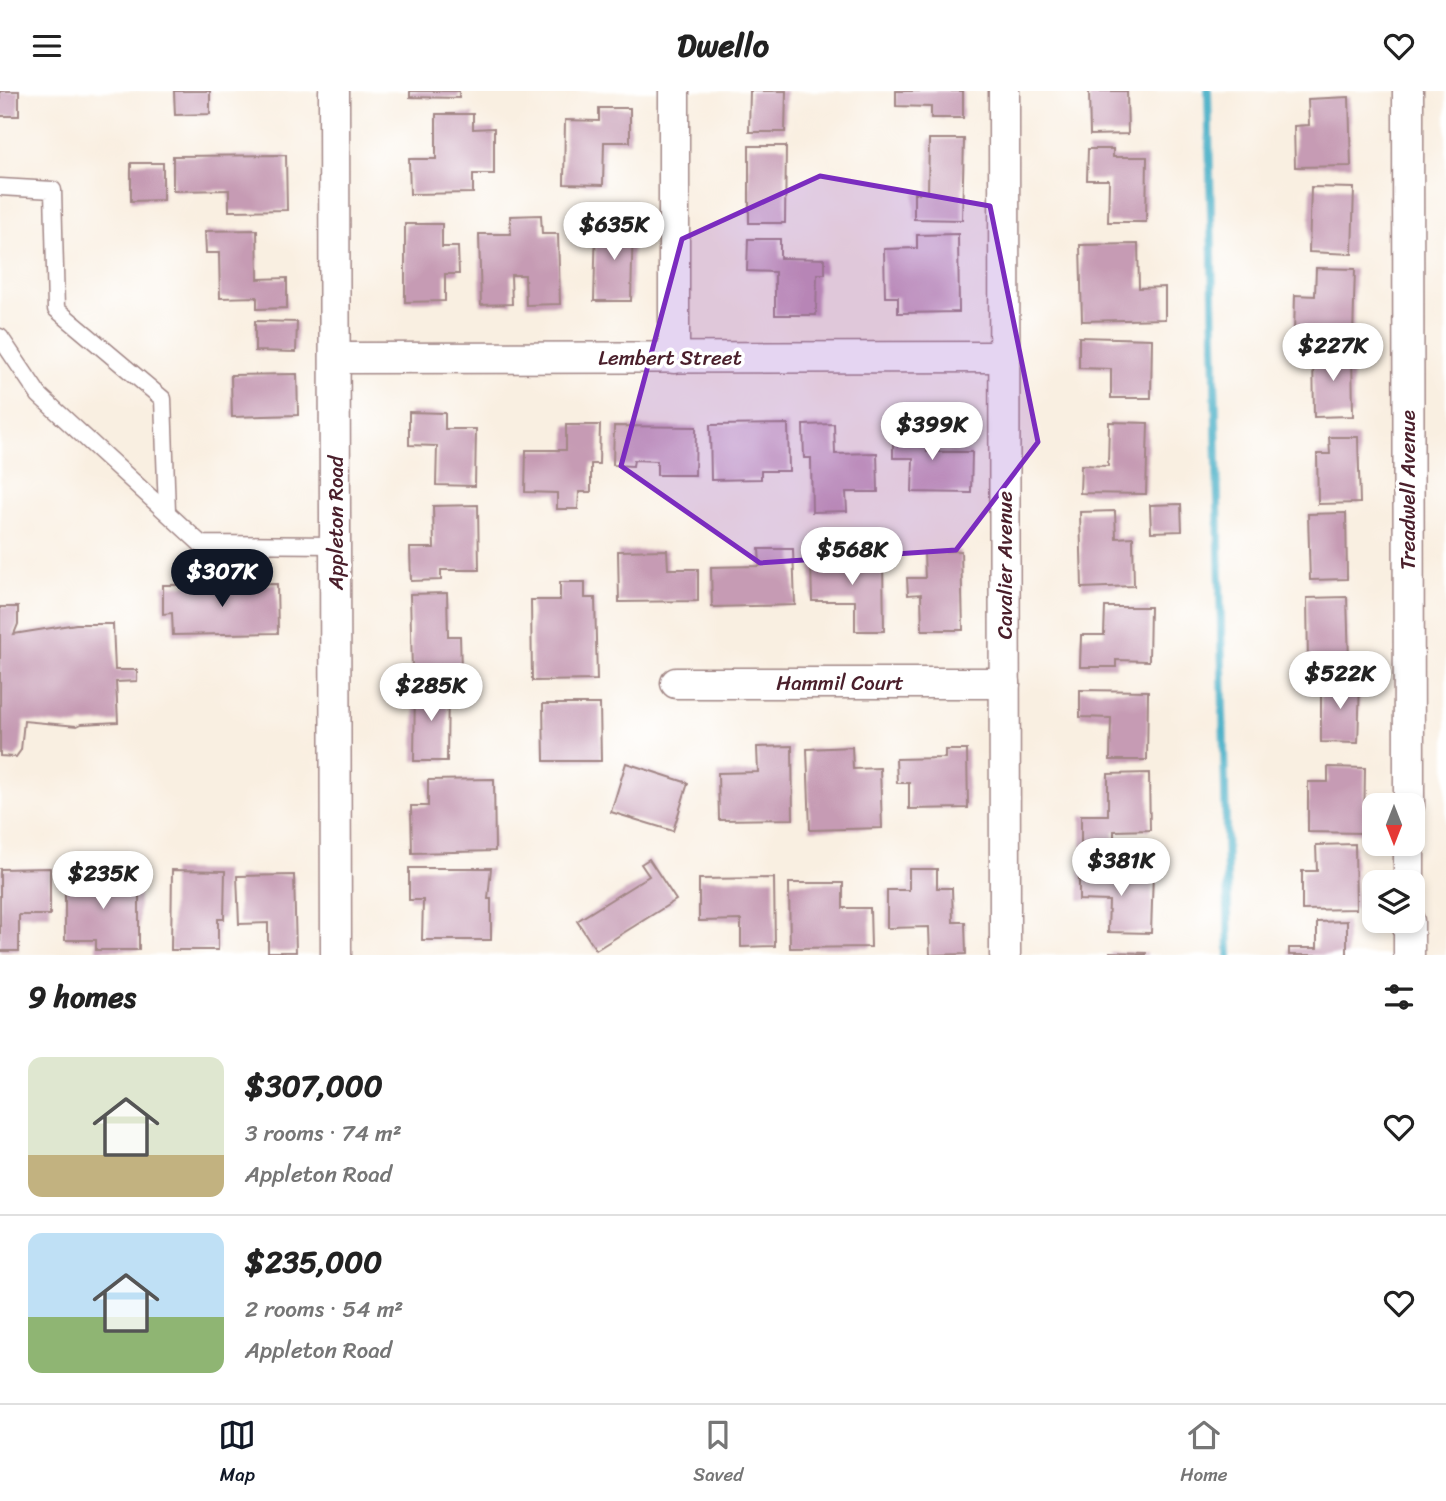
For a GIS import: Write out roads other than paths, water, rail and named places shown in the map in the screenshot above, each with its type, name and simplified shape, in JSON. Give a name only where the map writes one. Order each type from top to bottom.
[{"type":"street","name":"Appleton Road","points":[[334,91],[336,955]]},
{"type":"street","points":[[674,91],[674,358]]},
{"type":"street","name":"Cavalier Avenue","points":[[1004,91],[1005,955]]},
{"type":"street","name":"Treadwell Avenue","points":[[1408,91],[1409,793]]},
{"type":"street","name":"Lembert Street","points":[[336,358],[1004,357]]},
{"type":"street","name":"Hammil Court","points":[[676,683],[1005,683]]},
{"type":"street","points":[[1409,933],[1409,955]]},
{"type":"lane","points":[[0,187],[53,190],[56,309],[163,399],[167,512]]},
{"type":"lane","points":[[0,337],[39,395],[201,544],[336,545]]},
{"type":"waterway","points":[[1208,91],[1229,955]]}]
